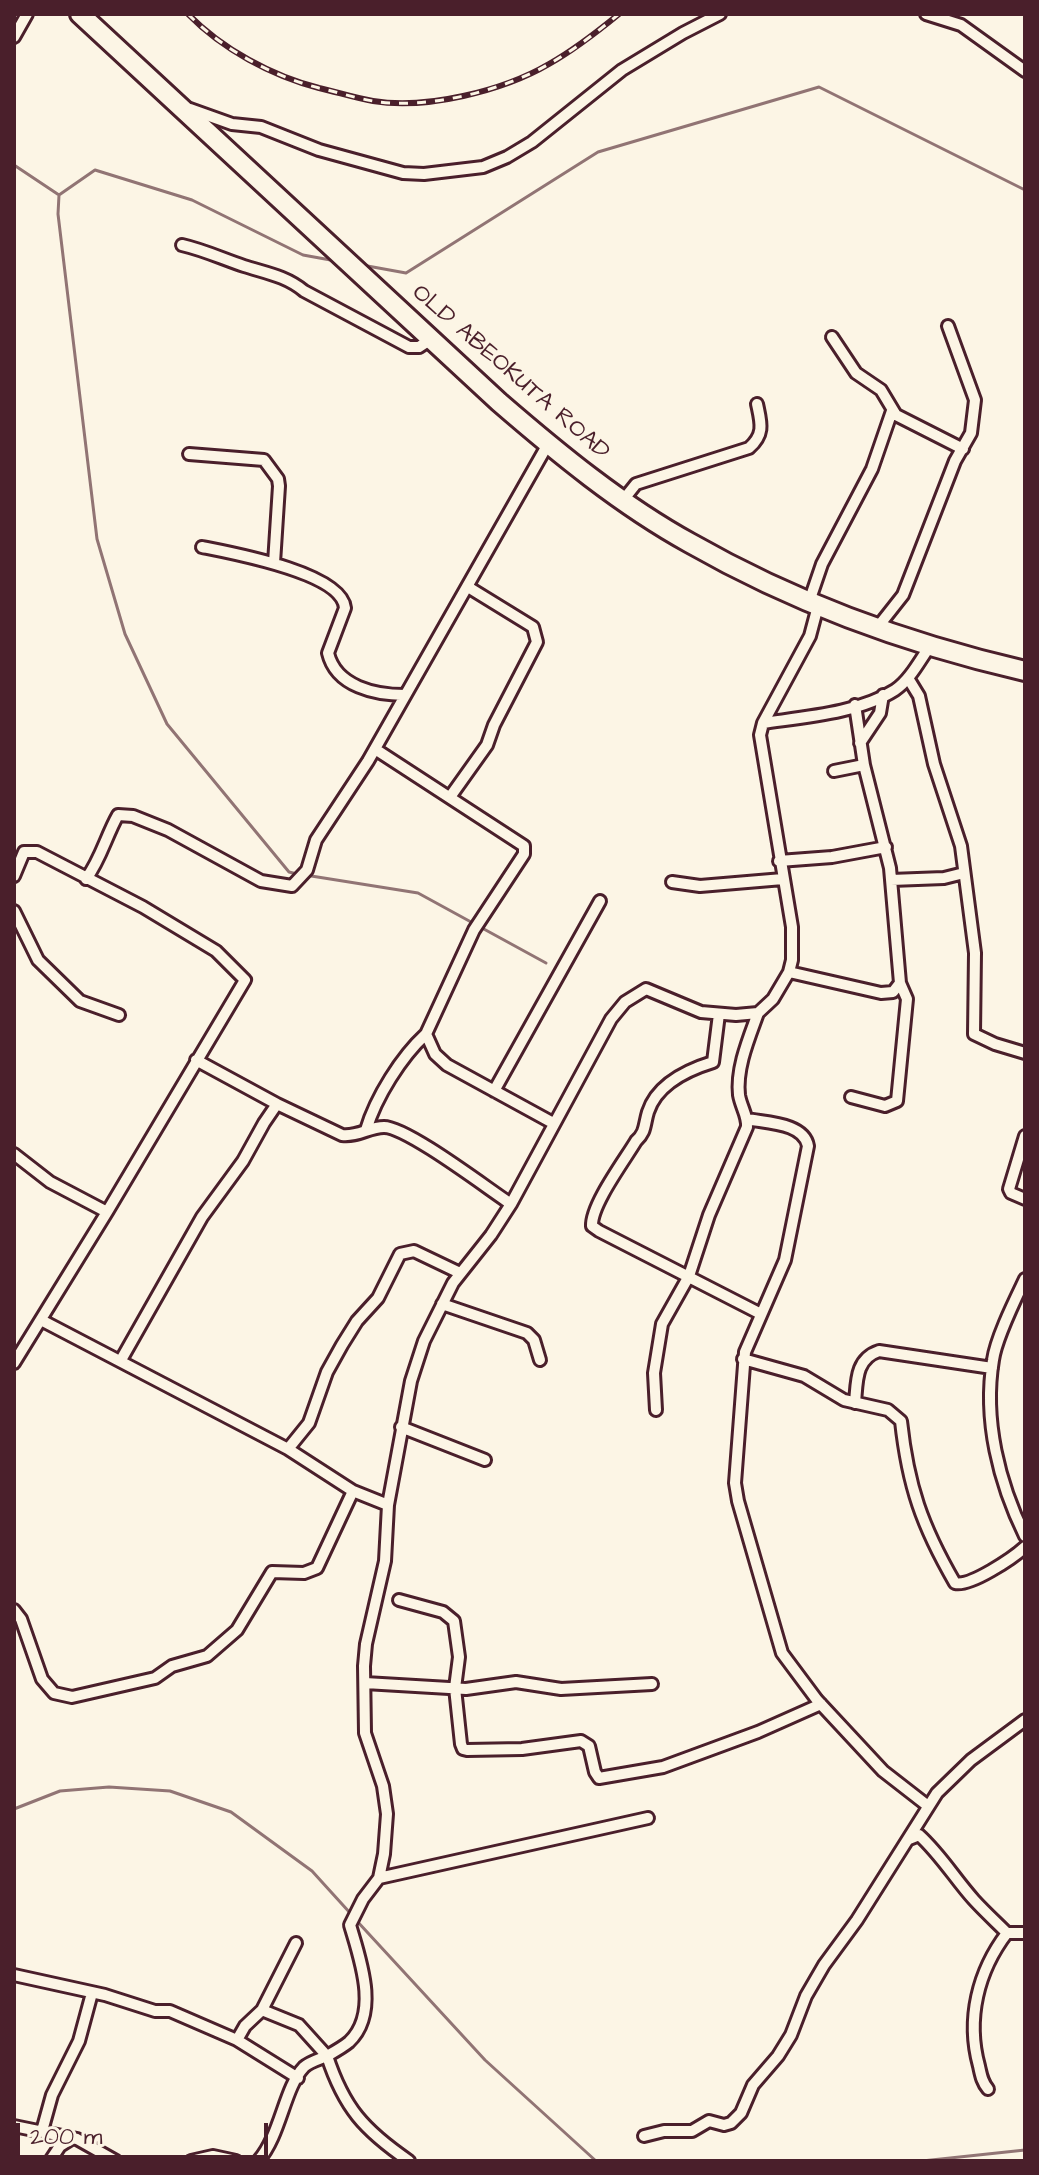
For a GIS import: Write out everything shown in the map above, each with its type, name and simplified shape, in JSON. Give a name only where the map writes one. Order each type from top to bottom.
[{"type":"highway","name":"OLD ABEOKUTA ROAD","points":[[80,14],[548,444],[624,499],[687,542],[814,604],[930,646],[1025,671]]},
{"type":"street","points":[[14,37],[27,14]]},
{"type":"street","points":[[177,104],[232,124],[261,127],[319,150],[391,171],[424,174],[483,167],[532,142],[622,70],[720,14]]},
{"type":"street","points":[[930,15],[961,25],[1025,71]]},
{"type":"street","points":[[182,245],[212,252],[292,281],[304,291],[409,347],[419,347],[431,339]]},
{"type":"street","points":[[877,628],[903,595],[951,472],[971,433],[976,406],[948,326]]},
{"type":"street","points":[[832,337],[856,373],[881,390],[892,411],[963,449]]},
{"type":"street","points":[[624,499],[636,484],[749,448],[761,436],[757,404]]},
{"type":"street","points":[[656,1410],[654,1373],[658,1340],[668,1311],[689,1276],[709,1215],[747,1127],[739,1095],[741,1069],[758,1013],[773,999],[789,972],[793,945],[761,749],[763,723],[810,636],[822,564],[872,469],[892,411]]},
{"type":"street","points":[[86,879],[99,861],[108,832],[118,815],[133,816],[168,830],[261,881],[292,886],[307,870],[316,840],[375,749],[548,444]]},
{"type":"street","points":[[189,454],[264,460],[272,470],[279,486],[274,563]]},
{"type":"street","points":[[202,547],[274,563],[325,584],[344,598],[344,614],[328,653],[332,664],[361,689],[380,695],[405,695]]},
{"type":"street","points":[[450,797],[487,745],[494,725],[537,642],[533,627],[468,587]]},
{"type":"street","points":[[763,723],[838,712],[895,690],[908,678],[930,646]]},
{"type":"street","points":[[908,678],[919,696],[934,764],[961,846],[975,953],[974,1034],[1025,1053]]},
{"type":"street","points":[[860,743],[880,713],[883,695]]},
{"type":"street","points":[[851,1097],[885,1106],[897,1101],[907,999],[900,983],[886,847],[864,765],[855,705]]},
{"type":"street","points":[[857,720],[874,724]]},
{"type":"street","points":[[366,1130],[383,1090],[426,1034],[474,930],[524,854],[520,842],[375,749]]},
{"type":"street","points":[[834,771],[864,765]]},
{"type":"street","points":[[779,861],[832,857],[886,847]]},
{"type":"street","points":[[14,876],[24,852],[30,850],[143,907],[216,951],[245,980],[14,1363]]},
{"type":"street","points":[[891,880],[944,878],[964,873]]},
{"type":"street","points":[[672,882],[700,886],[783,879]]},
{"type":"street","points":[[494,1091],[600,901]]},
{"type":"street","points":[[14,911],[38,960],[80,1001],[119,1015]]},
{"type":"street","points":[[789,972],[881,993],[893,992],[900,983]]},
{"type":"street","points":[[258,2161],[273,2139],[303,2068],[351,2040],[365,2008],[366,1995],[350,1925],[379,1878],[387,1814],[383,1786],[365,1733],[366,1644],[385,1561],[388,1505],[401,1427],[424,1341],[460,1273],[511,1204],[611,1019],[625,1002],[646,989],[701,1012],[758,1013]]},
{"type":"street","points":[[719,1014],[713,1062],[689,1071],[659,1092],[649,1110],[644,1134],[636,1141],[592,1220],[592,1226],[761,1314]]},
{"type":"street","points":[[426,1034],[435,1054],[447,1065],[553,1123]]},
{"type":"street","points":[[196,1060],[342,1135],[353,1137],[366,1130],[387,1126],[410,1137],[511,1204]]},
{"type":"street","points":[[121,1360],[202,1217],[243,1161],[277,1104]]},
{"type":"street","points":[[747,1119],[799,1131],[808,1146],[785,1260],[743,1359],[735,1483],[738,1501],[782,1653],[821,1704],[883,1771],[928,1806]]},
{"type":"street","points":[[1025,1136],[1009,1182],[1011,1193],[1025,1199]]},
{"type":"street","points":[[14,1154],[50,1182],[107,1212]]},
{"type":"street","points":[[288,1449],[309,1423],[327,1372],[357,1321],[378,1298],[400,1254],[414,1251],[460,1273]]},
{"type":"street","points":[[1025,1279],[993,1357],[992,1368],[993,1442],[1008,1496],[1025,1536]]},
{"type":"street","points":[[442,1304],[527,1333],[534,1340],[540,1360]]},
{"type":"street","points":[[1012,1308],[1025,1311]]},
{"type":"street","points":[[41,1320],[288,1449],[353,1491],[388,1505]]},
{"type":"street","points":[[855,1403],[861,1365],[866,1358],[879,1351],[992,1368]]},
{"type":"street","points":[[743,1359],[804,1376],[844,1400],[888,1410],[901,1421],[909,1480],[920,1515],[955,1583],[964,1584],[976,1578],[1025,1547]]},
{"type":"street","points":[[401,1427],[485,1460]]},
{"type":"street","points":[[14,1610],[21,1619],[42,1679],[54,1693],[72,1697],[155,1678],[179,1663],[202,1659],[233,1634],[272,1572],[304,1573],[317,1568],[353,1491]]},
{"type":"street","points":[[399,1600],[443,1612],[454,1621],[459,1657],[455,1688],[463,1749],[522,1749],[581,1741],[589,1746],[599,1778],[663,1767],[758,1732],[821,1704]]},
{"type":"street","points":[[365,1683],[466,1689],[516,1682],[561,1689],[652,1684]]},
{"type":"street","points":[[644,2136],[664,2131],[692,2131],[709,2121],[724,2125],[737,2119],[753,2085],[791,2035],[806,1996],[824,1965],[928,1806],[971,1760],[1025,1720]]},
{"type":"street","points":[[379,1878],[648,1818]]},
{"type":"street","points":[[909,1839],[919,1835],[934,1849],[973,1899],[1007,1933],[1025,1933]]},
{"type":"street","points":[[988,2089],[975,2052],[972,2020],[987,1963],[1007,1933]]},
{"type":"street","points":[[237,2040],[245,2026],[262,2010],[296,1943]]},
{"type":"street","points":[[14,1975],[155,2011],[170,2011],[237,2040],[298,2078]]},
{"type":"street","points":[[42,2131],[52,2095],[79,2041],[92,1993]]},
{"type":"street","points":[[262,2010],[299,2025],[327,2056],[345,2102],[387,2145],[409,2161]]},
{"type":"street","points":[[14,2126],[84,2141],[116,2161]]},
{"type":"street","points":[[50,2161],[60,2146],[71,2139]]},
{"type":"street","points":[[191,2161],[213,2156],[236,2161]]},
{"type":"waterway","points":[[362,265],[406,273],[598,152],[819,87],[1025,190]]},
{"type":"waterway","points":[[14,165],[59,195],[95,170],[192,200],[303,255],[336,261]]},
{"type":"waterway","points":[[59,195],[58,214],[97,539],[125,634],[167,724],[289,872],[297,874]]},
{"type":"waterway","points":[[305,875],[418,893],[546,963]]},
{"type":"waterway","points":[[14,1809],[60,1791],[109,1787],[170,1791],[231,1812],[312,1871],[351,1914]]},
{"type":"waterway","points":[[356,1920],[485,2060],[596,2161]]},
{"type":"waterway","points":[[922,2161],[1025,2150]]},
{"type":"railway","points":[[188,14],[216,39],[266,69],[301,83],[353,97],[394,103],[463,96],[530,74],[558,59],[619,14]]}]
